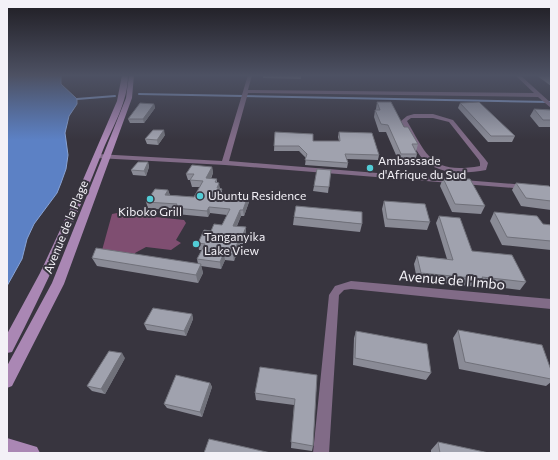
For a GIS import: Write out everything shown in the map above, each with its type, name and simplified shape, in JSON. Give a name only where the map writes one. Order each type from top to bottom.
[{"type":"main road","name":"Avenue de la Plage","points":[[7,347],[53,260],[121,96]]},
{"type":"main road","name":"Avenue de la Plage","points":[[7,381],[58,284],[108,157],[129,96]]},
{"type":"main road","points":[[7,446],[31,453]]},
{"type":"street","points":[[225,163],[244,96]]},
{"type":"street","points":[[540,96],[550,105]]},
{"type":"street","points":[[414,116],[433,116],[451,121],[484,163],[483,168],[457,170],[444,168],[432,163],[426,158],[405,119],[414,116]]},
{"type":"street","points":[[97,156],[225,163],[551,189]]},
{"type":"street","points":[[457,170],[462,183]]},
{"type":"street","name":"Avenue de l'Imbo","points":[[321,453],[334,295],[336,289],[351,285],[551,304]]},
{"type":"shaded area","points":[[117,213],[184,220],[186,223],[176,240],[181,243],[171,250],[146,247],[135,253],[135,259],[101,254],[112,214]]},
{"type":"water","points":[[7,96],[74,96],[77,99],[77,104],[69,116],[65,133],[68,155],[66,169],[57,193],[34,224],[27,239],[22,259],[7,286]]},
{"type":"building","points":[[377,102],[391,102],[404,127],[408,127],[418,144],[412,144],[417,154],[401,154],[388,125],[381,124],[375,110],[380,110]]},
{"type":"building","points":[[479,102],[515,136],[491,136],[460,103]]},
{"type":"building","points":[[140,103],[154,104],[143,119],[128,119]]},
{"type":"building","points":[[534,109],[551,110],[551,120],[543,120]]},
{"type":"building","points":[[153,130],[164,130],[157,140],[145,139]]},
{"type":"building","points":[[275,132],[313,134],[313,141],[340,141],[339,132],[372,133],[379,155],[345,154],[348,163],[305,160],[307,154],[299,146],[274,146]]},
{"type":"building","points":[[138,162],[148,162],[144,171],[131,170]]},
{"type":"building","points":[[192,165],[212,167],[206,178],[217,179],[215,182],[219,183],[217,188],[222,189],[220,193],[248,196],[243,210],[240,210],[233,226],[246,227],[242,237],[240,237],[233,254],[224,253],[220,262],[197,259],[205,244],[198,243],[204,230],[211,231],[214,224],[222,225],[230,209],[209,207],[207,211],[175,208],[177,204],[146,202],[155,189],[168,190],[165,195],[194,197],[203,181],[190,180],[194,174],[186,174]]},
{"type":"building","points":[[317,169],[331,170],[329,187],[314,186]]},
{"type":"building","points":[[443,178],[470,179],[485,206],[455,204]]},
{"type":"building","points":[[516,183],[549,186],[551,188],[551,201],[526,198]]},
{"type":"building","points":[[384,201],[425,204],[430,222],[387,219]]},
{"type":"building","points":[[296,206],[362,212],[362,224],[294,217]]},
{"type":"building","points":[[494,212],[537,216],[543,224],[551,225],[551,241],[507,237]]},
{"type":"building","points":[[439,216],[460,218],[472,251],[512,255],[526,282],[482,277],[483,279],[421,273],[417,256],[453,260]]},
{"type":"building","points":[[96,248],[201,264],[196,275],[92,258]]},
{"type":"building","points":[[153,308],[192,314],[184,331],[144,324]]},
{"type":"building","points":[[458,330],[542,345],[551,370],[551,379],[465,362]]},
{"type":"building","points":[[356,331],[427,344],[431,373],[355,358]]},
{"type":"building","points":[[109,351],[122,353],[101,389],[87,386]]},
{"type":"building","points":[[260,367],[317,375],[313,446],[291,442],[295,399],[255,393]]},
{"type":"building","points":[[176,375],[210,383],[200,412],[164,404]]},
{"type":"building","points":[[209,439],[271,453],[204,453]]},
{"type":"building","points":[[438,442],[489,453],[440,453]]},
{"type":"waterway","points":[[77,99],[109,96]]},
{"type":"waterway","points":[[266,96],[551,102]]},
{"type":"place","name":"Ambassade d'Afrique du Sud","points":[[370,168]]},
{"type":"place","name":"Ubuntu Residence","points":[[200,196]]},
{"type":"place","name":"Kiboko Grill","points":[[150,199]]},
{"type":"place","name":"Tanganyika Lake View","points":[[196,244]]}]
